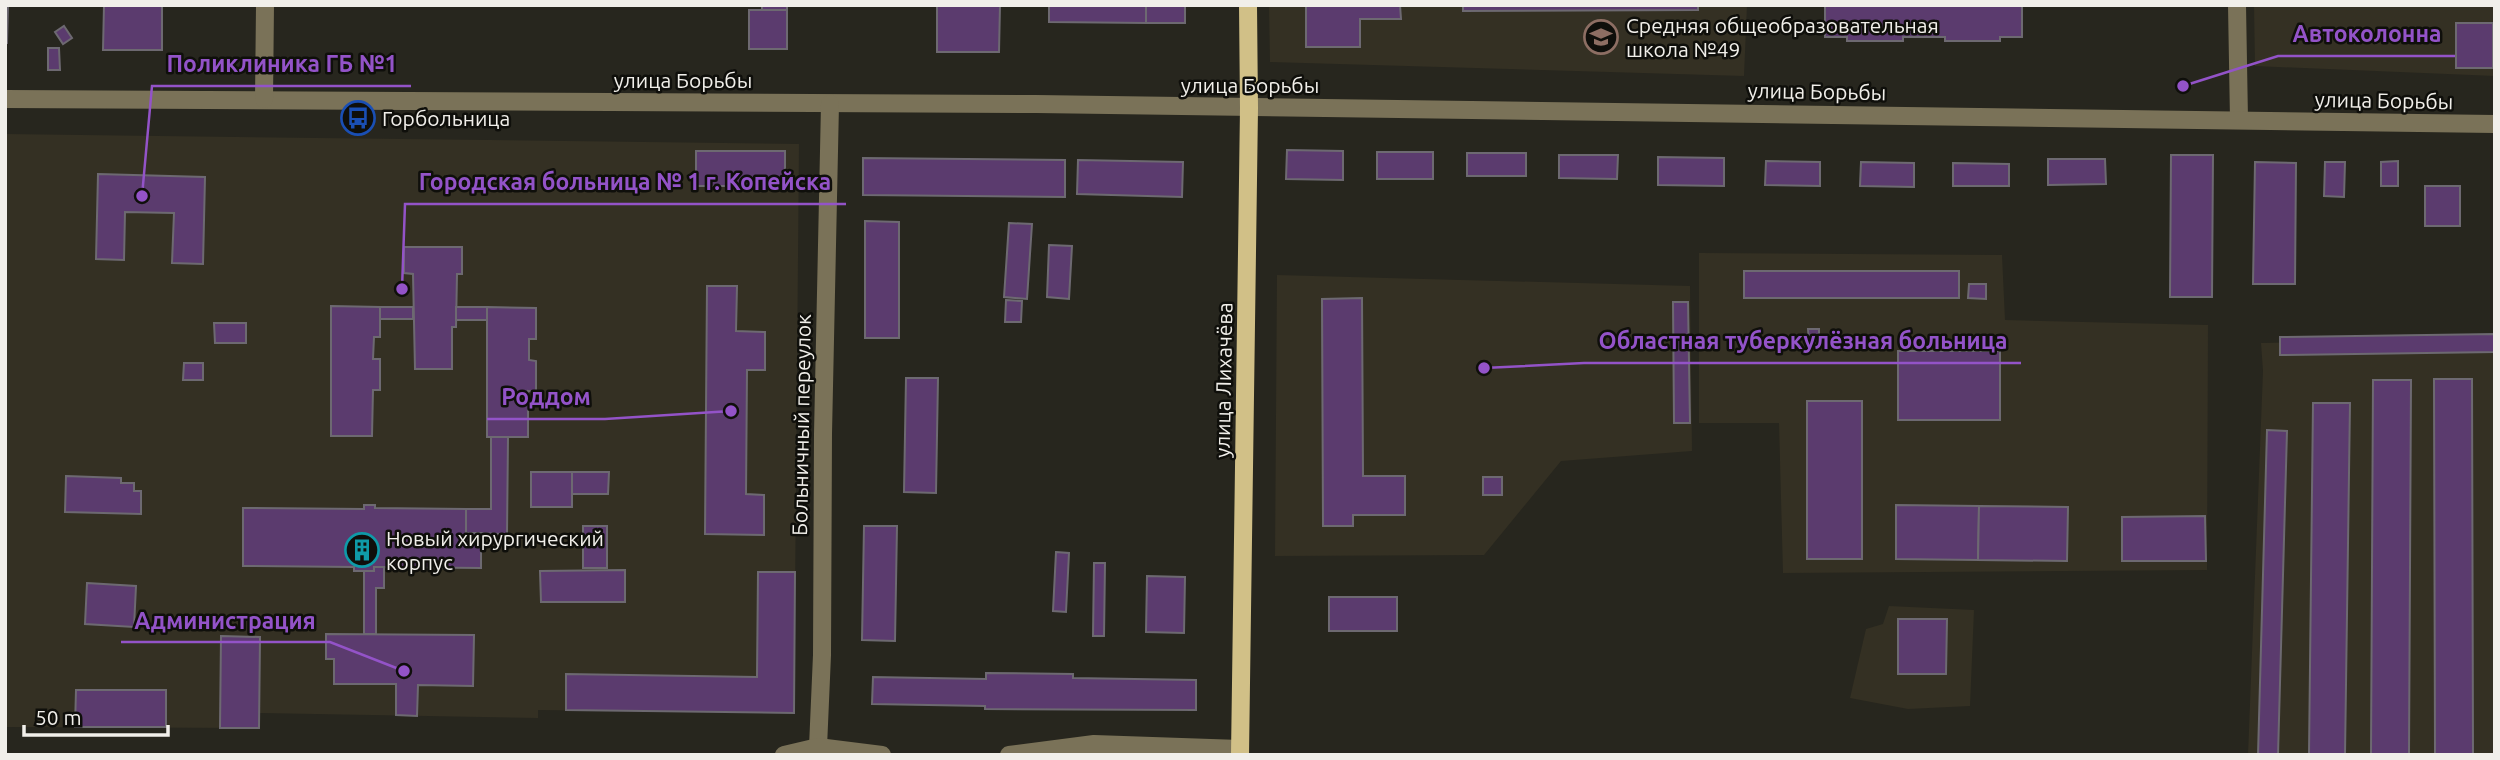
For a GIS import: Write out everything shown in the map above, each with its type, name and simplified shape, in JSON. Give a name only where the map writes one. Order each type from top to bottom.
[{"type":"main road","name":"улица Лихачёва","points":[[1240,752],[1250,108],[1248,5]]},
{"type":"street","points":[[264,99],[265,5]]},
{"type":"street","points":[[2238,5],[2239,120]]},
{"type":"street","name":"улица Борьбы","points":[[5,99],[1250,108],[2495,124]]},
{"type":"street","name":"Больничный переулок","points":[[818,747],[822,655],[822,434],[830,104]]},
{"type":"street","points":[[1009,755],[1094,744],[1240,752]]},
{"type":"street","points":[[784,755],[818,747],[882,755]]},
{"type":"shaded area","name":"Средняя общеобразовательная школа №49","points":[[1269,5],[1747,5],[1744,76],[1270,62]]},
{"type":"shaded area","points":[[2254,5],[2495,5],[2495,76],[2255,66]]},
{"type":"shaded area","points":[[5,134],[799,144],[794,713],[538,710],[538,718],[260,713],[259,728],[5,727]]},
{"type":"shaded area","points":[[1699,253],[2002,255],[2005,320],[2208,325],[2207,570],[1783,573],[1779,423],[1699,423]]},
{"type":"shaded area","points":[[1277,275],[1690,286],[1692,451],[1561,461],[1484,555],[1275,556]]},
{"type":"shaded area","points":[[2495,339],[2495,755],[2248,755],[2263,371],[2261,343]]},
{"type":"shaded area","points":[[1889,606],[1974,610],[1970,706],[1908,709],[1850,698],[1866,629],[1883,624]]},
{"type":"building","points":[[5,5],[8,5],[7,43],[5,43]]},
{"type":"building","points":[[104,5],[162,5],[162,50],[103,50]]},
{"type":"building","points":[[762,5],[787,5],[787,10],[762,10]]},
{"type":"building","points":[[937,5],[1000,5],[999,52],[937,52]]},
{"type":"building","points":[[1049,5],[1146,5],[1146,23],[1049,22]]},
{"type":"building","points":[[1146,5],[1185,5],[1185,23],[1146,23]]},
{"type":"building","points":[[1306,5],[1400,5],[1401,19],[1360,19],[1360,47],[1306,47]]},
{"type":"building","points":[[1463,5],[1698,5],[1698,10],[1463,11]]},
{"type":"building","points":[[1825,5],[2022,5],[2022,37],[2000,37],[2000,41],[1945,41],[1945,37],[1903,37],[1903,41],[1847,41],[1847,37],[1825,37]]},
{"type":"building","points":[[749,10],[787,10],[787,49],[749,49]]},
{"type":"building","points":[[2456,23],[2493,23],[2493,68],[2456,68]]},
{"type":"building","points":[[64,26],[72,38],[63,44],[55,32]]},
{"type":"building","points":[[48,48],[59,48],[60,70],[48,70]]},
{"type":"building","points":[[1287,150],[1343,151],[1343,180],[1286,179]]},
{"type":"building","points":[[696,151],[785,151],[785,186],[696,186]]},
{"type":"building","points":[[1377,152],[1433,152],[1433,179],[1377,179]]},
{"type":"building","points":[[1467,153],[1526,153],[1526,176],[1467,176]]},
{"type":"building","points":[[1559,155],[1618,155],[1617,179],[1559,178]]},
{"type":"building","points":[[2171,155],[2213,155],[2212,297],[2170,297]]},
{"type":"building","points":[[1658,157],[1724,158],[1724,186],[1658,185]]},
{"type":"building","points":[[863,158],[1065,160],[1065,197],[863,195]]},
{"type":"building","points":[[2048,159],[2105,159],[2106,184],[2048,185]]},
{"type":"building","points":[[1078,160],[1183,162],[1182,197],[1077,194]]},
{"type":"building","points":[[1766,161],[1820,162],[1820,186],[1765,185]]},
{"type":"building","points":[[2398,161],[2398,186],[2381,186],[2381,162]]},
{"type":"building","points":[[1861,162],[1914,163],[1914,187],[1860,186]]},
{"type":"building","points":[[2255,162],[2296,163],[2295,284],[2253,284]]},
{"type":"building","points":[[2325,162],[2345,162],[2344,197],[2324,196]]},
{"type":"building","points":[[1953,163],[2009,164],[2009,186],[1953,186]]},
{"type":"building","points":[[98,174],[205,177],[203,264],[172,263],[174,213],[125,212],[124,260],[96,259]]},
{"type":"building","points":[[2425,186],[2460,186],[2460,226],[2425,226]]},
{"type":"building","points":[[865,221],[899,222],[899,338],[865,338]]},
{"type":"building","points":[[1009,223],[1032,224],[1027,299],[1004,297]]},
{"type":"building","points":[[1049,245],[1072,246],[1069,299],[1047,297]]},
{"type":"building","points":[[404,247],[462,247],[462,274],[457,274],[456,327],[452,327],[452,369],[415,369],[413,274],[404,273]]},
{"type":"building","points":[[1744,271],[1959,271],[1959,298],[1744,298]]},
{"type":"building","points":[[1969,284],[1986,284],[1986,299],[1968,298]]},
{"type":"building","points":[[707,286],[737,286],[736,331],[765,332],[765,370],[747,370],[746,494],[764,495],[764,535],[705,534]]},
{"type":"building","points":[[1362,298],[1363,476],[1405,476],[1405,515],[1353,515],[1353,526],[1323,526],[1322,299]]},
{"type":"building","points":[[1006,300],[1022,301],[1021,322],[1005,322]]},
{"type":"building","points":[[1673,302],[1688,302],[1690,423],[1674,423]]},
{"type":"building","points":[[331,306],[380,307],[380,337],[374,337],[373,359],[380,359],[380,390],[373,390],[372,436],[331,436]]},
{"type":"building","points":[[380,307],[413,307],[413,319],[380,319]]},
{"type":"building","points":[[456,307],[487,307],[487,320],[456,320]]},
{"type":"building","points":[[487,307],[536,308],[536,339],[529,339],[529,360],[536,361],[536,392],[528,391],[528,437],[487,437]]},
{"type":"building","points":[[214,323],[246,323],[246,343],[215,343]]},
{"type":"building","points":[[1808,329],[1819,329],[1819,343],[1809,343]]},
{"type":"building","points":[[2495,334],[2495,352],[2280,355],[2280,337]]},
{"type":"building","points":[[1898,351],[2000,351],[2000,420],[1898,420]]},
{"type":"building","points":[[184,363],[203,363],[203,380],[183,380]]},
{"type":"building","points":[[906,378],[938,378],[936,493],[904,492]]},
{"type":"building","points":[[2434,379],[2472,379],[2473,755],[2435,755]]},
{"type":"building","points":[[2373,380],[2411,380],[2409,755],[2371,755]]},
{"type":"building","points":[[1807,401],[1862,401],[1862,559],[1807,559]]},
{"type":"building","points":[[2313,403],[2350,403],[2345,755],[2309,755]]},
{"type":"building","points":[[2267,430],[2287,431],[2278,755],[2258,755]]},
{"type":"building","points":[[491,437],[508,437],[507,534],[466,533],[466,509],[491,509]]},
{"type":"building","points":[[531,472],[572,472],[572,507],[531,507]]},
{"type":"building","points":[[572,472],[609,472],[608,494],[572,494]]},
{"type":"building","points":[[66,476],[121,478],[121,483],[134,483],[134,491],[141,491],[141,514],[65,512]]},
{"type":"building","points":[[1483,477],[1502,477],[1502,495],[1483,495]]},
{"type":"building","name":"Новый хирургический корпус","points":[[364,505],[375,505],[375,508],[466,509],[466,533],[481,533],[481,568],[374,567],[374,571],[354,571],[354,567],[243,566],[243,508],[364,509]]},
{"type":"building","points":[[1896,505],[1979,506],[1978,560],[1896,559]]},
{"type":"building","points":[[1979,506],[2068,507],[2067,561],[1978,560]]},
{"type":"building","points":[[2205,516],[2206,561],[2122,561],[2122,517]]},
{"type":"building","points":[[583,526],[607,526],[607,568],[583,568]]},
{"type":"building","points":[[864,526],[897,526],[895,641],[862,640]]},
{"type":"building","points":[[1056,552],[1069,553],[1066,612],[1053,611]]},
{"type":"building","points":[[1094,563],[1105,563],[1104,636],[1093,636]]},
{"type":"building","points":[[374,567],[384,567],[384,588],[376,588],[376,634],[364,634],[364,571],[374,571]]},
{"type":"building","points":[[625,570],[625,602],[541,602],[540,571]]},
{"type":"building","points":[[758,572],[795,572],[794,713],[566,710],[566,674],[757,677]]},
{"type":"building","points":[[1147,576],[1185,577],[1184,633],[1146,632]]},
{"type":"building","points":[[87,583],[136,586],[134,627],[85,624]]},
{"type":"building","points":[[1329,597],[1397,597],[1397,631],[1329,631]]},
{"type":"building","points":[[1898,619],[1947,619],[1946,674],[1898,674]]},
{"type":"building","points":[[326,634],[474,635],[473,686],[418,685],[417,716],[396,715],[396,684],[334,684],[334,659],[326,659]]},
{"type":"building","points":[[221,636],[260,637],[259,728],[220,728]]},
{"type":"building","points":[[986,673],[1196,680],[1196,710],[985,709],[985,706],[872,704],[873,677],[986,679]]},
{"type":"building","points":[[76,690],[166,690],[166,727],[75,727]]},
{"type":"place","name":"Средняя общеобразовательная школа №49","points":[[1601,37]]},
{"type":"place","name":"Автоколонна","points":[[2183,86]]},
{"type":"place","name":"Горбольница","points":[[358,118]]},
{"type":"place","name":"Поликлиника ГБ №1","points":[[142,196]]},
{"type":"place","name":"Городская больница № 1 г. Копейска","points":[[402,289]]},
{"type":"place","name":"Областная туберкулёзная больница","points":[[1484,368]]},
{"type":"place","name":"Роддом","points":[[731,411]]},
{"type":"place","name":"Новый хирургический корпус","points":[[362,550]]},
{"type":"place","name":"Администрация","points":[[404,671]]}]
